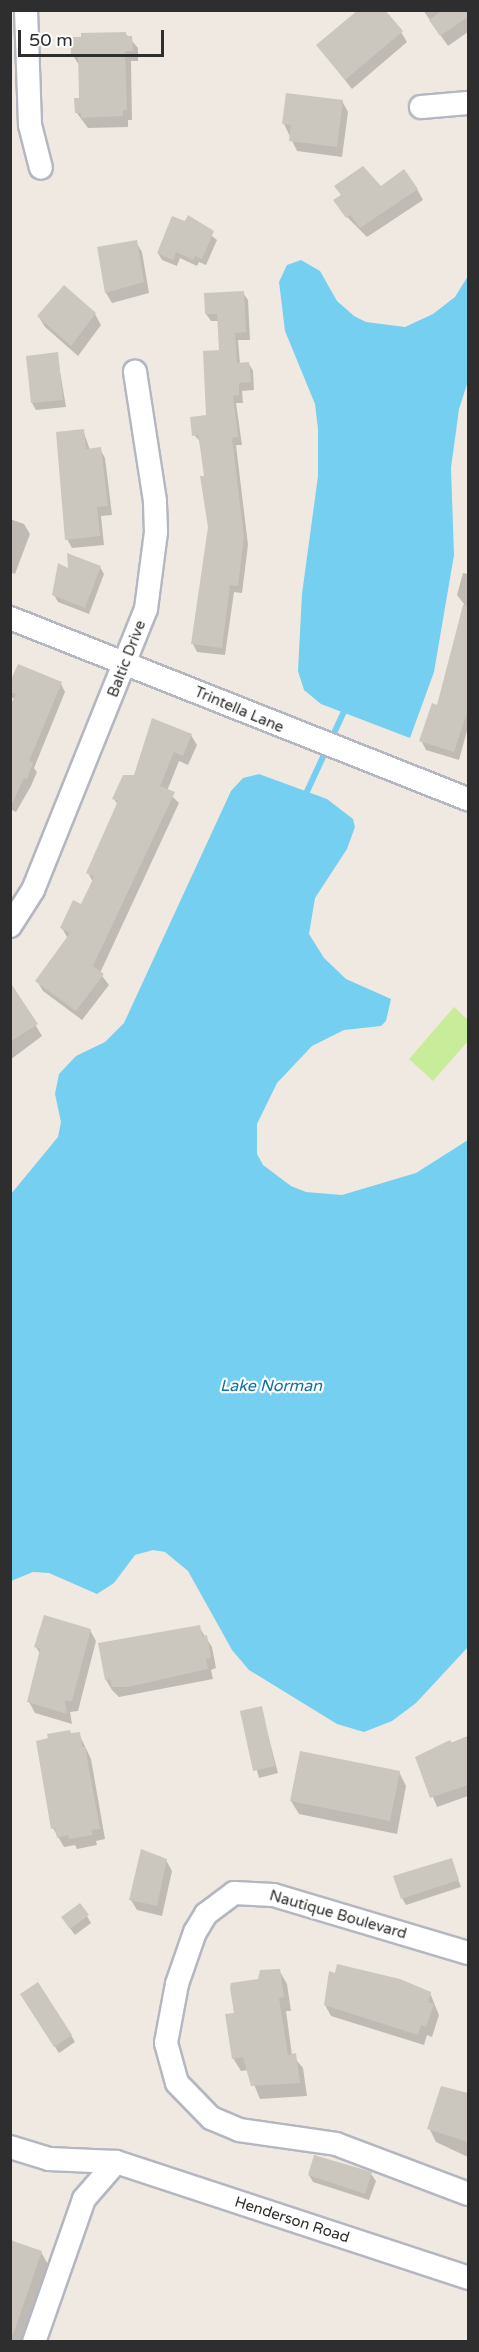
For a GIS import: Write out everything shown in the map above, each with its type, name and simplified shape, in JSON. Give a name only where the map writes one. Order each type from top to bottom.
[{"type":"street","points":[[26,10],[30,125],[41,168]]},
{"type":"street","points":[[421,108],[468,103]]},
{"type":"street","name":"Baltic Drive","points":[[10,926],[33,890],[146,609],[156,532],[135,372]]},
{"type":"street","name":"Trintella Lane","points":[[10,618],[126,663],[336,750],[468,799]]},
{"type":"street","name":"Nautique Boulevard","points":[[468,1953],[273,1895],[234,1893],[206,1914],[195,1932],[177,1984],[166,2043],[177,2083],[211,2118],[239,2130],[336,2144],[468,2194]]},
{"type":"street","name":"Henderson Road","points":[[10,2147],[49,2159],[116,2162],[468,2278]]},
{"type":"street","points":[[34,2342],[84,2199],[116,2162]]},
{"type":"green space","points":[[454,1007],[468,1020],[468,1041],[433,1081],[409,1059]]},
{"type":"water","points":[[301,260],[320,271],[337,301],[354,316],[366,322],[405,327],[433,314],[455,297],[468,276],[468,381],[459,409],[451,468],[454,555],[434,672],[410,738],[321,704],[304,690],[298,671],[302,594],[318,476],[318,429],[315,404],[285,331],[279,282],[287,265]]},
{"type":"water","name":"Lake Norman","points":[[259,774],[327,799],[353,819],[355,827],[347,849],[315,898],[309,934],[324,958],[346,979],[391,999],[386,1021],[381,1026],[344,1030],[312,1046],[277,1083],[257,1124],[257,1154],[263,1165],[291,1186],[306,1192],[342,1195],[416,1173],[468,1140],[468,1647],[416,1703],[392,1721],[364,1732],[337,1724],[249,1670],[232,1650],[188,1571],[165,1552],[153,1550],[135,1555],[114,1583],[97,1594],[49,1573],[33,1572],[11,1581],[11,1194],[58,1137],[61,1122],[55,1094],[59,1074],[76,1056],[105,1042],[124,1023],[231,791],[243,778]]},
{"type":"building","points":[[358,10],[385,10],[403,31],[345,80],[316,45]]},
{"type":"building","points":[[443,10],[468,10],[468,17],[440,36],[429,20]]},
{"type":"building","points":[[126,32],[126,36],[132,36],[133,51],[125,51],[127,110],[123,110],[123,116],[81,118],[81,113],[75,113],[74,98],[79,98],[78,54],[71,55],[70,37],[81,37],[81,33]]},
{"type":"building","points":[[286,93],[343,100],[337,147],[289,141],[291,125],[282,124]]},
{"type":"building","points":[[363,166],[381,186],[404,169],[418,189],[360,228],[350,215],[346,218],[333,200],[341,195],[334,186]]},
{"type":"building","points":[[188,215],[214,231],[202,259],[195,256],[193,260],[176,252],[173,260],[157,253],[172,216],[185,221]]},
{"type":"building","points":[[137,240],[144,282],[105,293],[97,247]]},
{"type":"building","points":[[64,285],[96,313],[71,346],[37,316]]},
{"type":"building","points":[[244,291],[246,332],[235,333],[237,363],[249,362],[251,382],[239,383],[239,395],[233,396],[238,437],[232,438],[244,537],[238,586],[230,585],[222,648],[191,644],[208,527],[200,476],[204,476],[200,447],[198,435],[192,436],[190,417],[206,415],[203,351],[219,350],[217,314],[205,314],[204,293]]},
{"type":"building","points":[[58,352],[63,400],[31,403],[26,356]]},
{"type":"building","points":[[84,429],[86,449],[101,447],[108,506],[97,507],[100,536],[65,540],[56,432]]},
{"type":"building","points":[[67,553],[101,566],[85,608],[52,595],[58,563],[68,568]]},
{"type":"building","points":[[463,605],[468,606],[468,709],[454,752],[419,741],[432,703],[437,705]]},
{"type":"building","points":[[18,664],[62,682],[29,761],[33,763],[27,779],[24,778],[10,808],[10,706],[16,694],[10,692],[10,682]]},
{"type":"building","points":[[152,718],[192,734],[183,756],[174,752],[160,786],[175,792],[93,966],[104,974],[76,1011],[35,981],[70,933],[60,928],[73,900],[81,904],[94,877],[86,873],[118,801],[112,799],[123,775],[134,775]]},
{"type":"building","points":[[10,982],[38,1024],[10,1042]]},
{"type":"building","points":[[44,1615],[91,1629],[72,1701],[65,1701],[67,1714],[27,1702],[40,1649],[34,1647]]},
{"type":"building","points":[[200,1625],[202,1636],[207,1635],[211,1658],[206,1659],[208,1669],[128,1687],[112,1687],[110,1679],[105,1680],[98,1643]]},
{"type":"building","points":[[262,1706],[275,1766],[253,1771],[240,1711]]},
{"type":"building","points":[[70,1730],[71,1733],[80,1732],[82,1747],[85,1747],[100,1829],[91,1830],[93,1835],[69,1839],[68,1835],[57,1838],[55,1828],[51,1829],[36,1741],[48,1738],[47,1734]]},
{"type":"building","points":[[468,1737],[468,1785],[430,1798],[415,1757],[450,1740],[452,1743]]},
{"type":"building","points":[[300,1751],[400,1771],[390,1821],[290,1801]]},
{"type":"building","points":[[141,1849],[167,1859],[157,1906],[129,1900]]},
{"type":"building","points":[[452,1858],[459,1880],[401,1899],[393,1876]]},
{"type":"building","points":[[80,1903],[89,1915],[70,1929],[61,1917]]},
{"type":"building","points":[[337,1964],[400,1979],[431,1992],[428,2002],[434,2004],[426,2027],[421,2025],[418,2035],[324,2005],[329,1971],[335,1973]]},
{"type":"building","points":[[280,1969],[284,1997],[279,1998],[288,2055],[296,2053],[300,2083],[251,2086],[243,2057],[232,2059],[225,2014],[234,2013],[231,1983],[258,1979],[260,1970]]},
{"type":"building","points":[[38,1982],[72,2035],[54,2047],[20,1994]]},
{"type":"building","points":[[441,2086],[468,2093],[468,2142],[427,2129]]},
{"type":"building","points":[[314,2155],[372,2172],[365,2194],[308,2175]]},
{"type":"building","points":[[10,2240],[42,2251],[13,2335],[10,2334]]},
{"type":"waterway","points":[[304,798],[346,707]]}]
